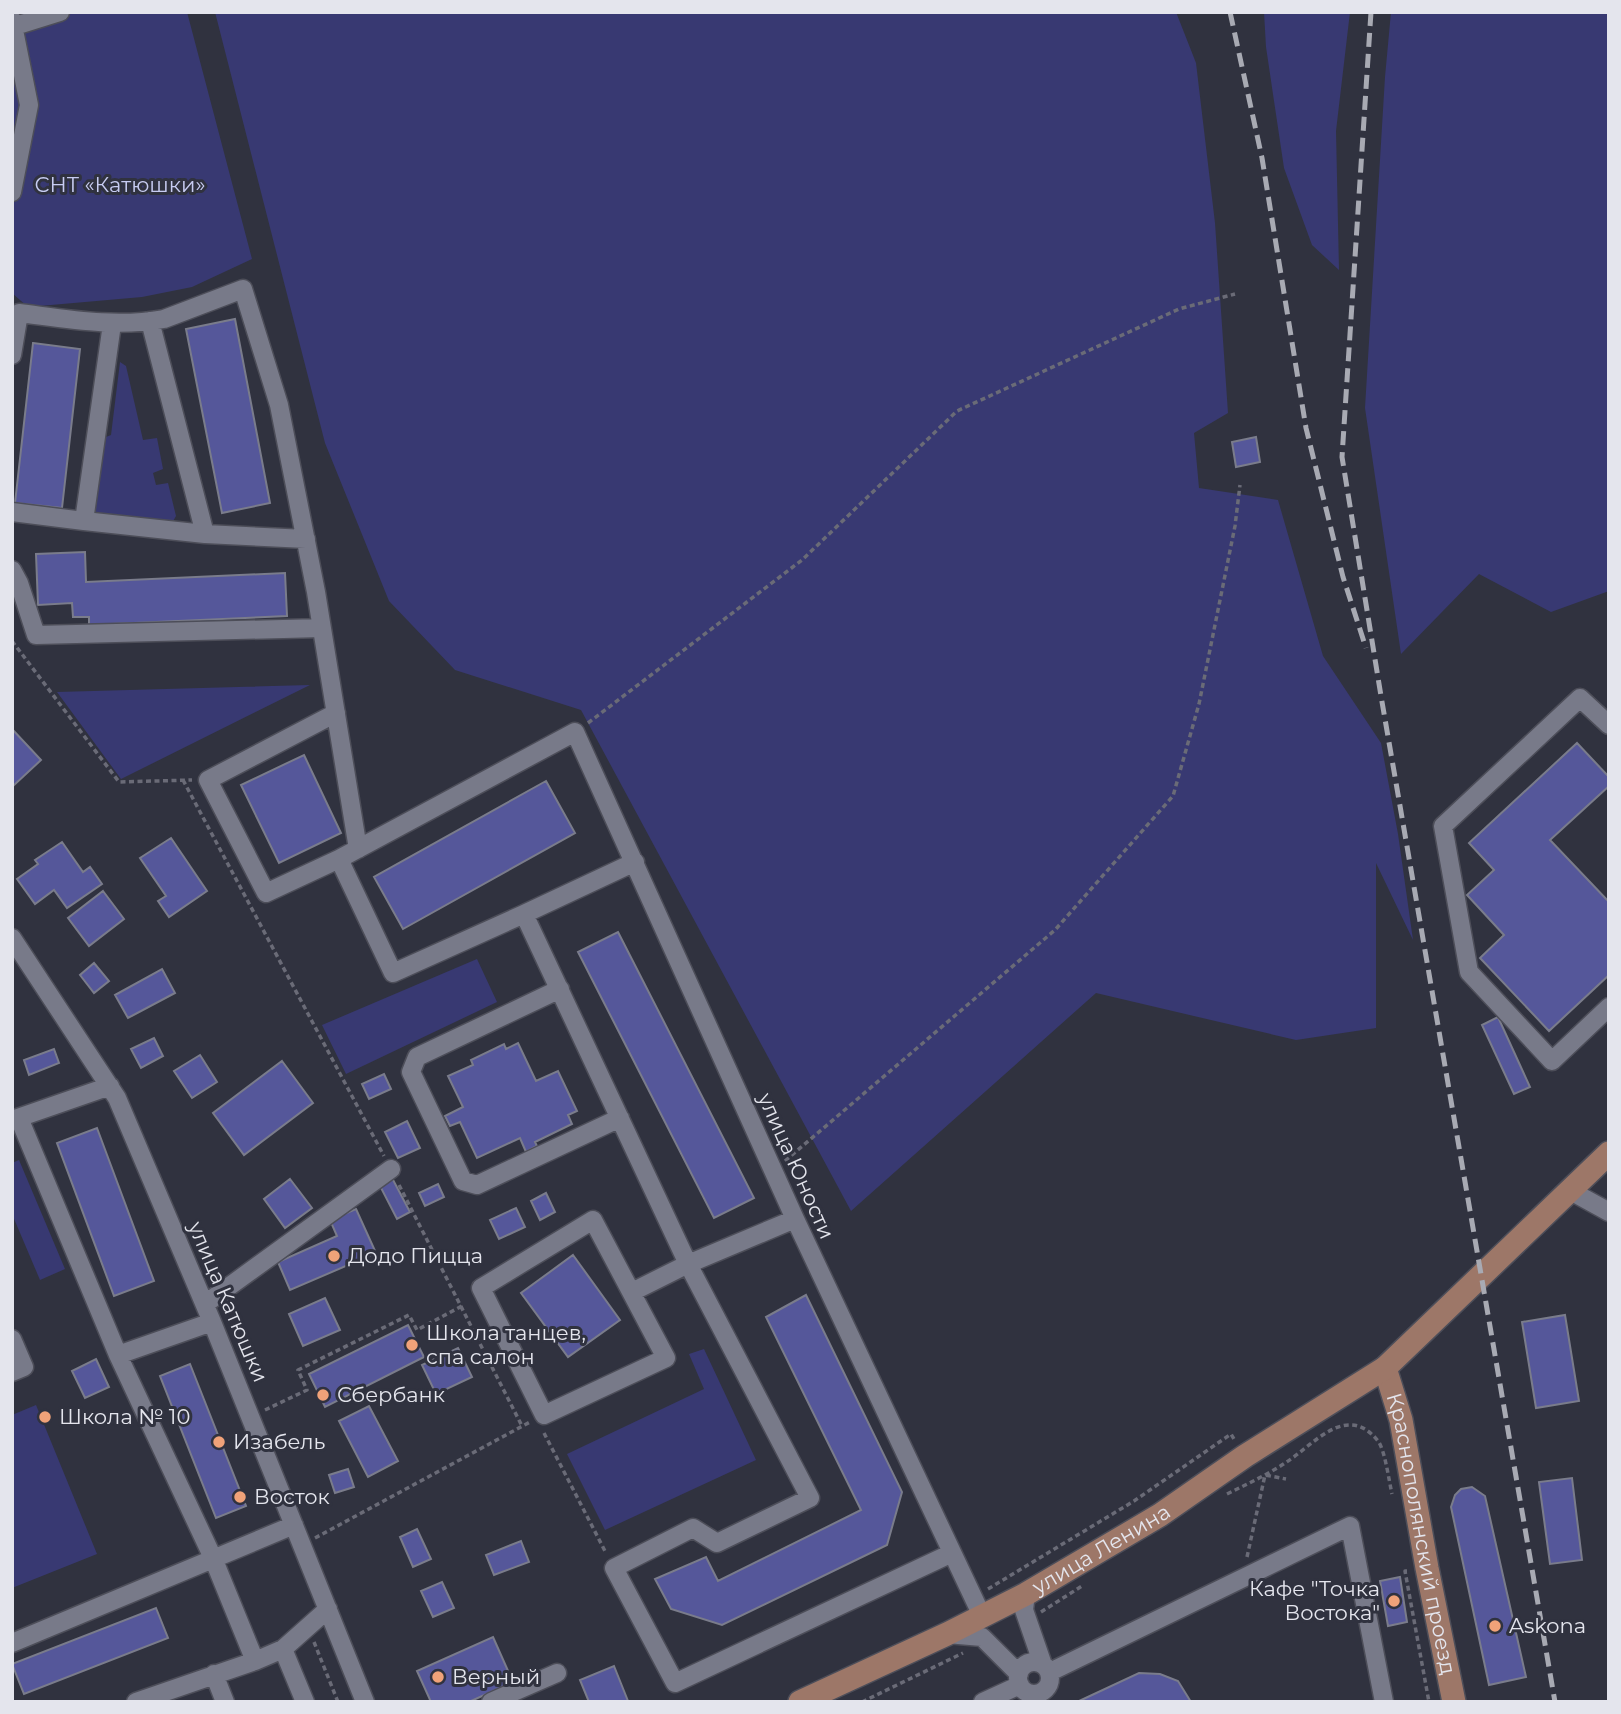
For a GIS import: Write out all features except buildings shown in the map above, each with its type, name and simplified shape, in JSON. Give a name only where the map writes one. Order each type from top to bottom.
[{"type":"main road","name":"улица Ленина","points":[[800,1702],[947,1634],[977,1607],[1026,1594],[1160,1515],[1245,1456],[1385,1368],[1609,1153]]},
{"type":"main road","name":"Краснополянский проезд","points":[[1385,1368],[1419,1470],[1427,1568],[1454,1702]]},
{"type":"street","points":[[12,191],[29,104],[13,25],[60,12]]},
{"type":"street","points":[[12,355],[19,313],[112,324],[150,321],[243,289],[279,405],[322,628],[358,849]]},
{"type":"street","points":[[150,321],[205,534]]},
{"type":"street","points":[[84,521],[112,324]]},
{"type":"street","points":[[12,512],[205,534],[306,539]]},
{"type":"street","points":[[12,570],[36,635],[322,628]]},
{"type":"street","points":[[1609,725],[1580,698],[1443,826],[1469,972],[1552,1060],[1609,1007]]},
{"type":"street","points":[[336,713],[208,780],[265,893],[339,859],[575,732]]},
{"type":"street","name":"улица Юности","points":[[575,732],[795,1219],[977,1607]]},
{"type":"street","points":[[339,859],[393,973],[635,862]]},
{"type":"street","points":[[524,914],[688,1264],[810,1498],[717,1543],[693,1528],[614,1568],[675,1683],[952,1553]]},
{"type":"street","name":"улица Катюшки","points":[[12,938],[110,1086],[122,1111],[205,1304],[365,1702]]},
{"type":"street","points":[[560,989],[417,1057],[411,1072],[463,1181],[477,1185],[620,1118]]},
{"type":"street","points":[[110,1086],[16,1119],[118,1355],[213,1559],[255,1661]]},
{"type":"street","points":[[205,1304],[391,1169]]},
{"type":"street","points":[[1569,1190],[1609,1212]]},
{"type":"street","points":[[632,1292],[688,1264],[795,1219]]},
{"type":"street","points":[[593,1220],[666,1358],[540,1417],[481,1288],[593,1220]]},
{"type":"street","points":[[118,1355],[212,1322]]},
{"type":"street","points":[[12,1339],[24,1367],[12,1372]]},
{"type":"street","points":[[12,1643],[294,1525]]},
{"type":"street","points":[[1047,1668],[1350,1526],[1384,1702]]},
{"type":"street","points":[[947,1634],[982,1637],[1019,1679],[1026,1692],[1042,1692],[1049,1684],[1047,1668],[1024,1610],[1026,1594]]},
{"type":"street","points":[[136,1702],[283,1649],[328,1609]]},
{"type":"street","points":[[283,1649],[305,1702]]},
{"type":"street","points":[[1019,1679],[1020,1669],[1028,1662],[1038,1661],[1047,1668]]},
{"type":"street","points":[[491,1702],[557,1673]]},
{"type":"street","points":[[214,1674],[225,1702]]},
{"type":"street","points":[[830,1702],[850,1677]]},
{"type":"street","points":[[984,1702],[1019,1679]]},
{"type":"path","points":[[575,732],[802,560],[957,411],[1179,309],[1235,294]]},
{"type":"path","points":[[773,1171],[1055,930],[1173,796],[1199,704],[1235,526],[1240,485]]},
{"type":"path","points":[[12,641],[118,782],[208,780]]},
{"type":"path","points":[[183,780],[391,1169],[522,1426]]},
{"type":"path","points":[[250,1416],[307,1390],[298,1370],[409,1315],[417,1330],[462,1306]]},
{"type":"path","points":[[302,1545],[540,1417],[614,1568]]},
{"type":"path","points":[[1243,1576],[1265,1475],[1288,1462],[1336,1426],[1355,1426],[1380,1443],[1393,1497]]},
{"type":"path","points":[[977,1607],[1231,1434],[1245,1456]]},
{"type":"path","points":[[1265,1475],[1286,1479]]},
{"type":"path","points":[[1404,1559],[1405,1572]]},
{"type":"path","points":[[308,1627],[338,1702]]},
{"type":"green space","name":"СНТ «Катюшки»","points":[[12,12],[187,12],[252,259],[192,287],[142,297],[28,307],[12,293]]},
{"type":"green space","points":[[215,12],[1176,12],[1196,63],[1215,223],[1228,413],[1194,433],[1199,488],[1278,500],[1323,656],[1381,743],[1398,834],[1413,940],[1376,863],[1376,1028],[1296,1040],[1096,993],[851,1211],[581,710],[455,670],[389,601],[325,443]]},
{"type":"green space","points":[[1264,12],[1350,12],[1336,131],[1339,270],[1312,245],[1284,168],[1266,47]]},
{"type":"green space","points":[[1391,12],[1609,12],[1609,591],[1551,612],[1479,574],[1401,654],[1365,408]]},
{"type":"green space","points":[[120,362],[126,366],[143,440],[157,438],[163,469],[153,473],[156,485],[168,483],[176,516],[172,523],[95,514],[106,437],[111,435]]},
{"type":"green space","points":[[310,685],[121,779],[57,692]]},
{"type":"green space","points":[[477,959],[497,1002],[346,1074],[322,1025]]},
{"type":"green space","points":[[19,1160],[65,1269],[40,1280],[12,1214],[12,1163]]},
{"type":"green space","points":[[704,1349],[756,1460],[605,1530],[567,1454],[704,1389],[689,1354]]},
{"type":"green space","points":[[36,1405],[97,1554],[12,1588],[12,1415]]},
{"type":"railway","points":[[1230,12],[1262,158],[1306,428],[1343,577],[1366,648]]},
{"type":"railway","points":[[1371,12],[1342,457],[1555,1702]]},
{"type":"place","name":"Додо Пицца","points":[[334,1256]]},
{"type":"place","name":"Школа танцев, спа салон","points":[[412,1345]]},
{"type":"place","name":"Сбербанк","points":[[323,1395]]},
{"type":"place","name":"Школа № 10","points":[[45,1417]]},
{"type":"place","name":"Изабель","points":[[219,1442]]},
{"type":"place","name":"Восток","points":[[240,1497]]},
{"type":"place","name":"Кафе \"Точка Востока\"","points":[[1394,1601]]},
{"type":"place","name":"Askona","points":[[1495,1626]]},
{"type":"place","name":"Верный","points":[[438,1677]]}]
